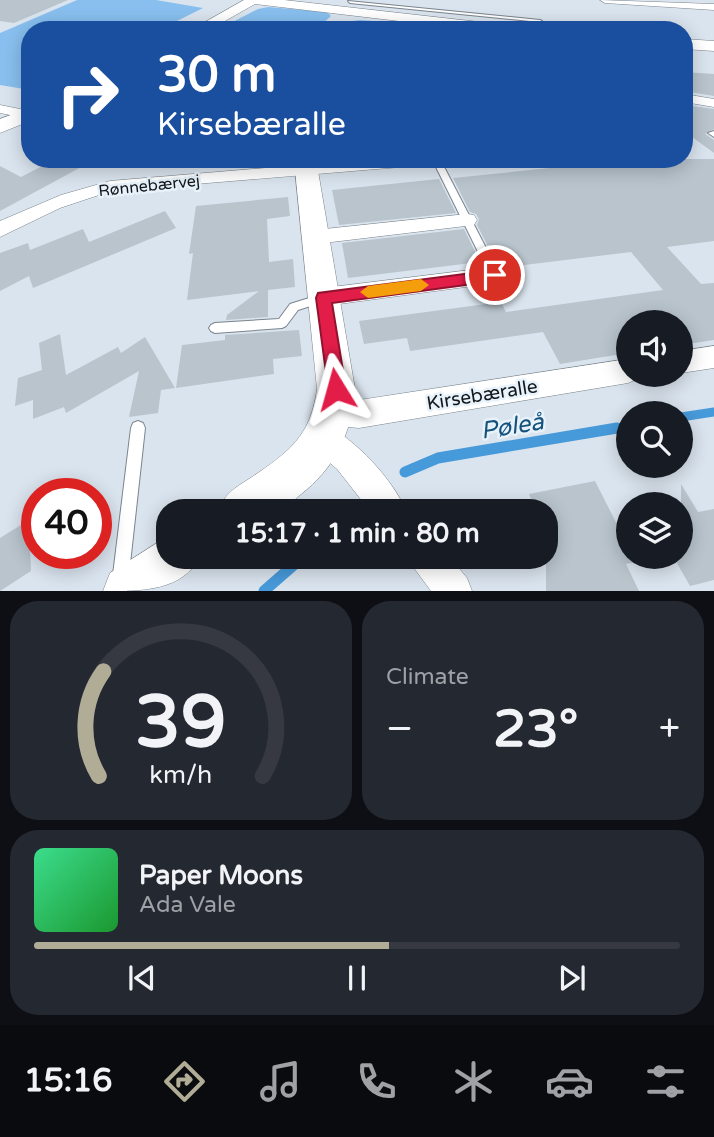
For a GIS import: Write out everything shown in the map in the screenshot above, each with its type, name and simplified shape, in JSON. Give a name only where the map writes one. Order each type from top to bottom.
[{"type":"street","points":[[214,21],[253,0],[434,21]]},
{"type":"street","points":[[606,0],[713,8]]},
{"type":"street","points":[[636,2],[644,13]]},
{"type":"street","points":[[693,45],[714,46]]},
{"type":"street","points":[[693,100],[714,103]]},
{"type":"street","points":[[0,109],[21,113]]},
{"type":"street","points":[[0,127],[21,118]]},
{"type":"street","name":"Rønnebærvej","points":[[0,230],[33,211],[70,196],[110,186],[278,168]]},
{"type":"street","points":[[257,499],[300,468],[331,426],[336,389],[306,168]]},
{"type":"street","points":[[315,237],[467,220]]},
{"type":"street","points":[[324,298],[495,275]]},
{"type":"street","points":[[693,360],[714,357]]},
{"type":"street","name":"Kirsebæralle","points":[[331,426],[359,414],[616,373]]},
{"type":"street","points":[[331,426],[348,458],[380,499]]},
{"type":"street","points":[[128,591],[159,569]]},
{"type":"street","points":[[436,569],[454,591]]},
{"type":"lane","points":[[440,11],[443,0]]},
{"type":"lane","points":[[343,11],[440,11],[540,21]]},
{"type":"lane","points":[[441,168],[495,275]]},
{"type":"lane","points":[[215,328],[282,323],[294,307],[324,298]]},
{"type":"lane","points":[[119,591],[138,429]]},
{"type":"shaded area","points":[[77,0],[156,0],[203,8],[177,21],[28,21]]},
{"type":"shaded area","points":[[268,7],[327,12],[331,16],[326,21],[235,21]]},
{"type":"shaded area","points":[[21,24],[21,88],[0,85],[0,33]]},
{"type":"building","points":[[0,0],[68,0],[14,23],[0,21]]},
{"type":"building","points":[[693,73],[714,74],[714,96],[693,92]]},
{"type":"building","points":[[693,106],[714,109],[714,129],[705,134],[714,140],[714,153],[693,138]]},
{"type":"building","points":[[693,159],[714,159],[714,241],[667,247],[701,284],[714,283],[714,340],[693,343],[693,310],[616,310],[616,355],[560,364],[543,332],[410,351],[407,338],[364,344],[359,321],[501,302],[506,312],[663,290],[631,252],[508,267],[503,259],[495,260],[477,225],[479,219],[476,214],[470,212],[453,178],[550,168],[693,168]]},
{"type":"building","points":[[0,166],[21,177],[38,168],[79,168],[0,211]]},
{"type":"building","points":[[439,179],[456,213],[339,225],[332,190]]},
{"type":"building","points":[[288,197],[290,216],[267,219],[269,262],[293,259],[295,287],[268,290],[268,317],[226,320],[227,315],[259,291],[187,300],[193,253],[189,254],[196,206]]},
{"type":"building","points":[[165,211],[176,228],[33,288],[29,276],[0,291],[0,253],[28,243],[30,250],[83,229],[89,242]]},
{"type":"building","points":[[464,229],[480,262],[348,278],[342,243]]},
{"type":"building","points":[[299,330],[302,356],[273,359],[274,374],[176,388],[182,345],[225,340],[225,335]]},
{"type":"building","points":[[60,334],[66,375],[118,347],[121,353],[145,337],[175,388],[161,390],[158,413],[129,417],[139,371],[66,413],[64,407],[33,419],[33,400],[15,406],[18,378],[42,370],[39,343]]},
{"type":"building","points":[[595,481],[616,522],[616,569],[628,569],[639,591],[546,591],[546,569],[558,569],[558,499],[531,499],[529,494]]},
{"type":"building","points":[[693,504],[698,512],[714,509],[714,580],[690,586],[680,569],[693,569]]},
{"type":"building","points":[[21,525],[21,569],[31,571],[0,591],[0,538]]},
{"type":"waterway","name":"Pøleå","points":[[693,415],[714,412]]},
{"type":"waterway","name":"Pøleå","points":[[405,472],[438,458],[616,428]]},
{"type":"waterway","name":"Pøleå","points":[[607,430],[616,428]]},
{"type":"waterway","name":"Pøleå","points":[[264,591],[289,569]]},
{"type":"slow traffic","points":[[368,292],[421,285]]},
{"type":"route","points":[[336,389],[324,298],[495,275]]}]
